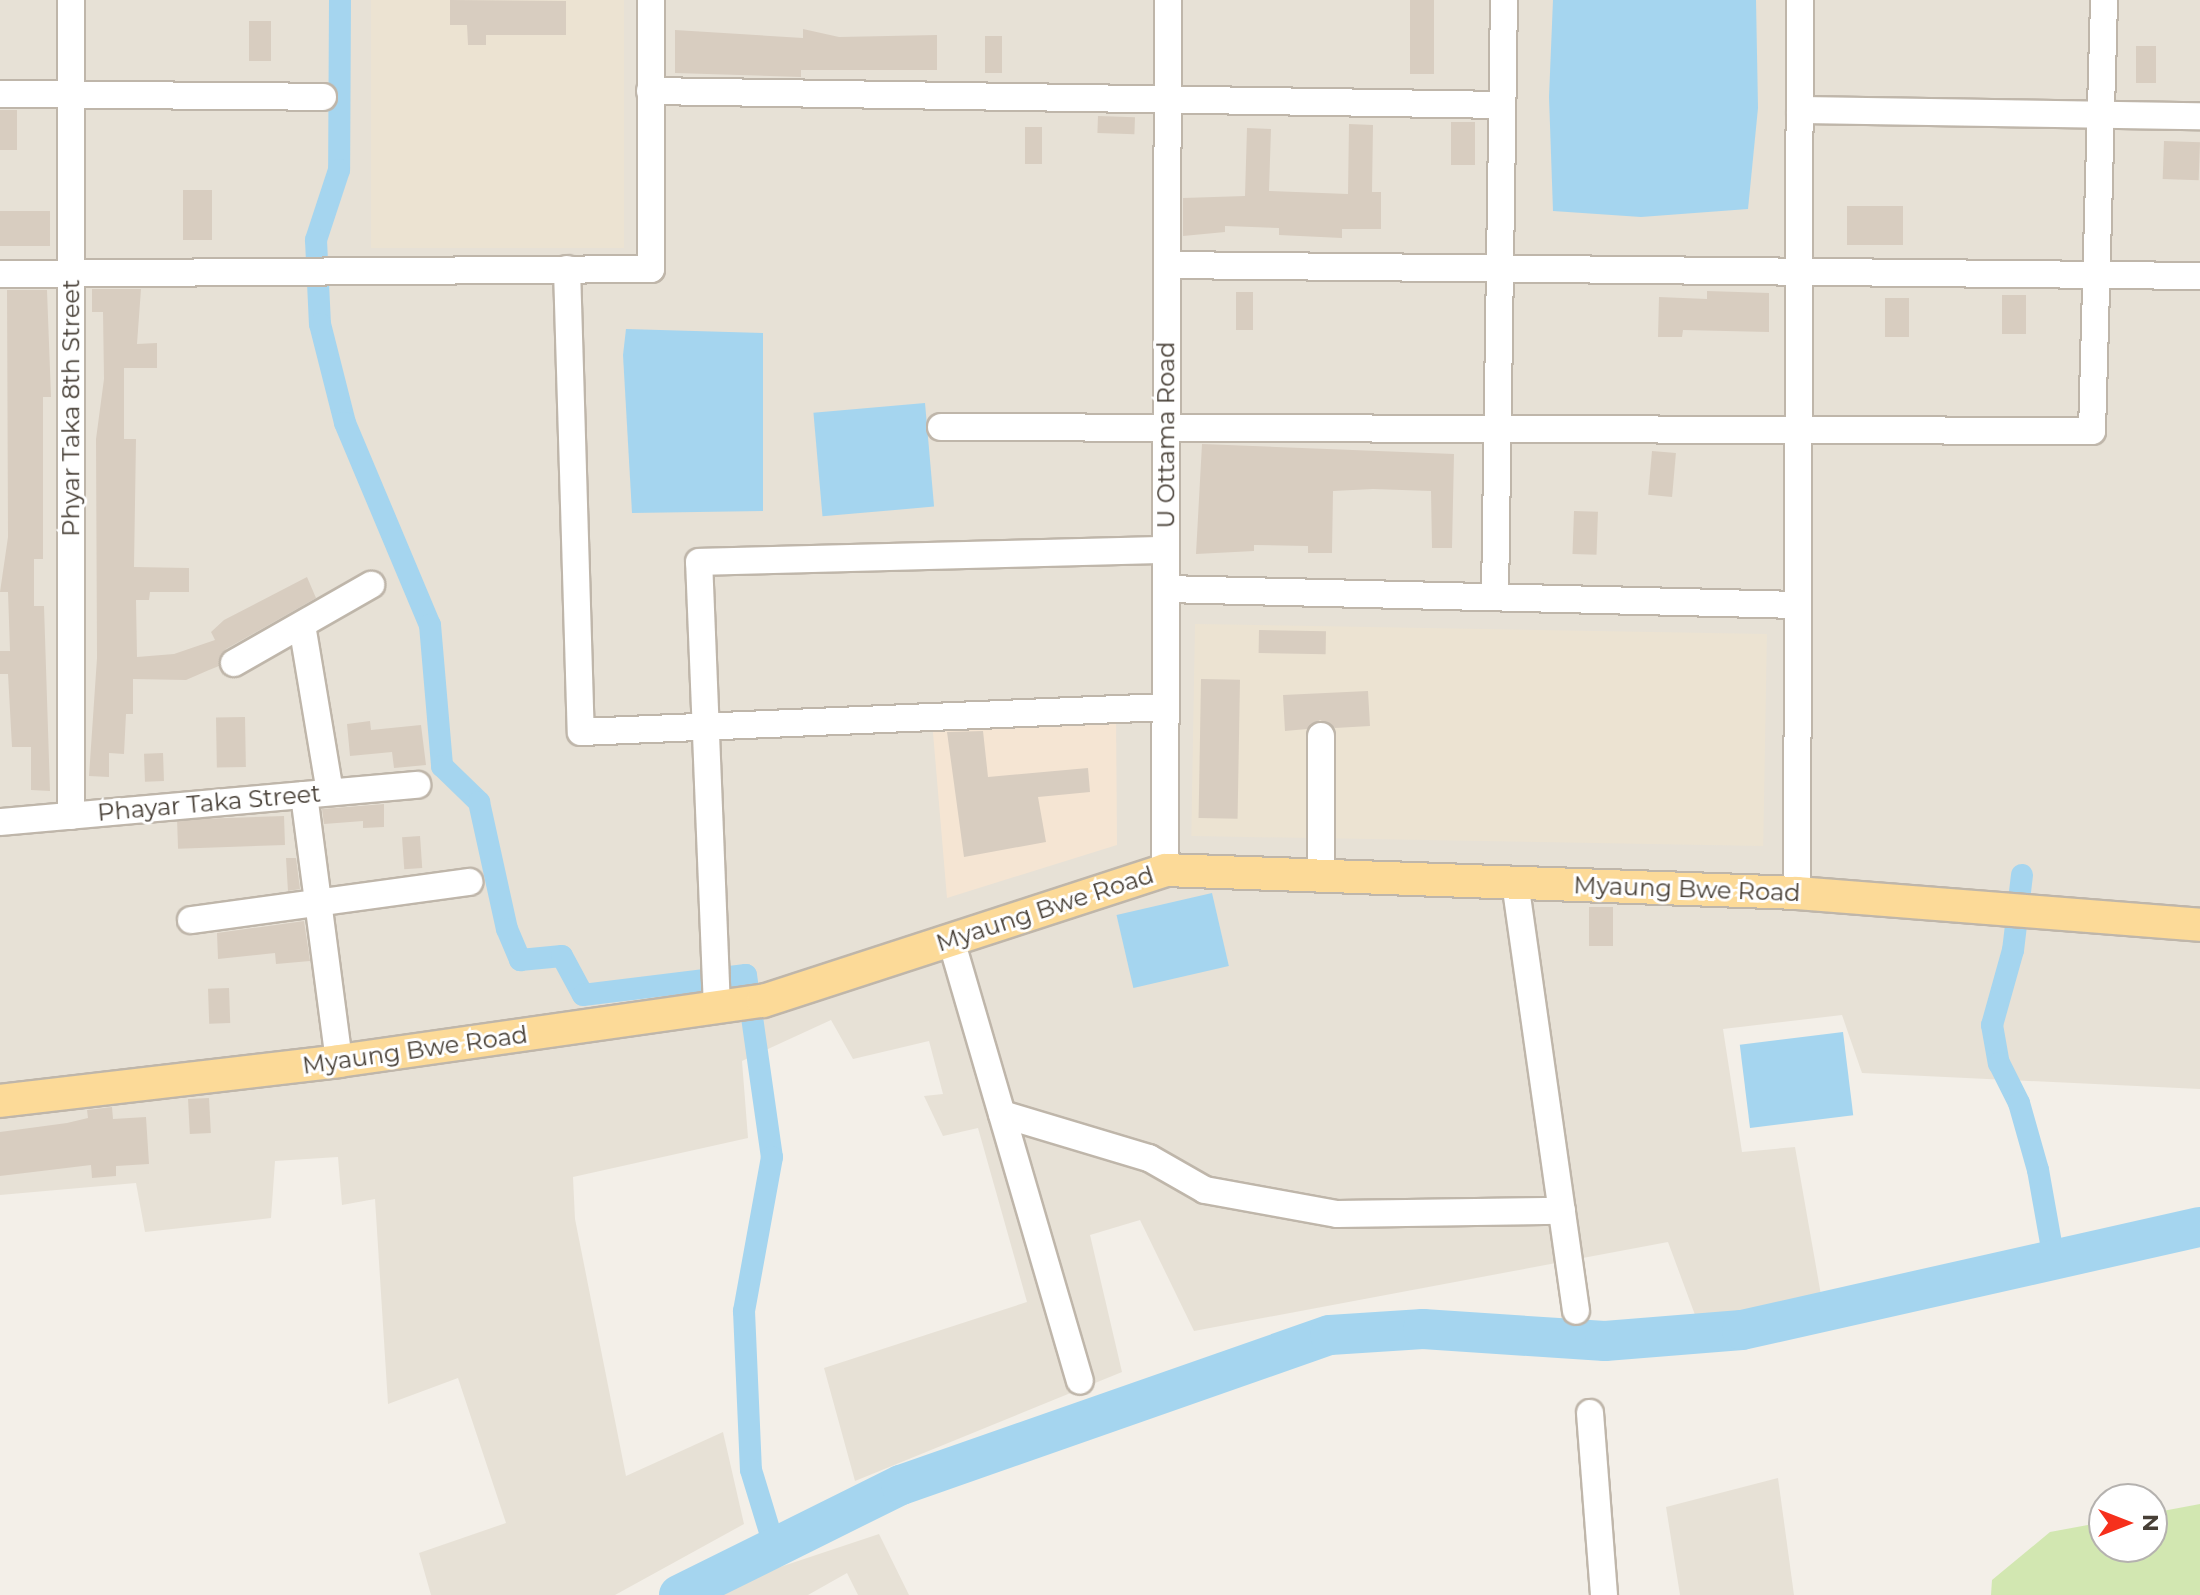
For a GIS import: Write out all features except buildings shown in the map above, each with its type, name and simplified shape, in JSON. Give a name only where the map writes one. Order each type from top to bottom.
[{"type":"main road","name":"Myaung Bwe Road","points":[[0,1101],[339,1061],[729,994],[951,940],[1165,870],[1321,873],[1797,893],[2200,925]]},
{"type":"street","name":"Phyar Taka 8th Street","points":[[71,0],[71,816]]},
{"type":"street","points":[[0,274],[651,269],[651,0]]},
{"type":"street","name":"U Ottama Road","points":[[1165,870],[1168,0]]},
{"type":"street","points":[[1495,597],[1504,0]]},
{"type":"street","points":[[1797,893],[1800,0]]},
{"type":"street","points":[[941,427],[2092,431],[2104,0]]},
{"type":"street","points":[[650,91],[1168,103],[1502,105]]},
{"type":"street","points":[[0,94],[323,97]]},
{"type":"street","points":[[1800,110],[2200,116]]},
{"type":"street","points":[[1167,265],[2200,276]]},
{"type":"street","points":[[567,269],[581,732],[1165,707]]},
{"type":"street","points":[[729,994],[705,725],[699,562],[1166,550]]},
{"type":"street","points":[[234,663],[371,585]]},
{"type":"street","points":[[1166,589],[1798,605]]},
{"type":"street","points":[[302,625],[317,794],[319,903],[339,1061]]},
{"type":"street","points":[[1321,736],[1321,873]]},
{"type":"street","name":"Phayar Taka Street","points":[[0,822],[417,785]]},
{"type":"street","points":[[191,920],[469,882]]},
{"type":"street","points":[[1515,882],[1576,1311]]},
{"type":"street","points":[[951,940],[1080,1381]]},
{"type":"street","points":[[1002,1114],[1149,1158],[1205,1190],[1337,1214],[1562,1211]]},
{"type":"street","points":[[1590,1413],[1604,1595]]},
{"type":"shaded area","points":[[0,0],[2200,0],[2200,1089],[1862,1073],[1842,1015],[1723,1029],[1742,1152],[1795,1147],[1821,1295],[1698,1323],[1668,1242],[1194,1331],[1140,1220],[1090,1235],[1122,1372],[855,1481],[824,1368],[1027,1302],[978,1128],[943,1136],[924,1096],[943,1094],[929,1041],[853,1059],[831,1020],[742,1061],[748,1138],[573,1177],[575,1219],[626,1476],[723,1432],[744,1524],[615,1595],[431,1595],[419,1553],[506,1523],[458,1378],[388,1404],[375,1199],[342,1205],[338,1157],[275,1161],[271,1218],[145,1232],[136,1183],[0,1195]]},
{"type":"shaded area","points":[[371,0],[624,0],[624,248],[371,248]]},
{"type":"shaded area","points":[[1195,624],[1767,634],[1763,846],[1191,836]]},
{"type":"shaded area","points":[[1116,713],[1117,845],[947,898],[932,721]]},
{"type":"shaded area","points":[[1778,1478],[1794,1595],[1680,1595],[1666,1507]]},
{"type":"shaded area","points":[[879,1534],[909,1595],[858,1595],[847,1573],[808,1595],[716,1595],[753,1576]]},
{"type":"green space","points":[[2200,1504],[2200,1595],[1991,1595],[1992,1580],[2050,1532],[2088,1525],[2088,1563],[2168,1563],[2168,1510]]},
{"type":"water","points":[[1553,0],[1756,0],[1758,108],[1748,209],[1641,217],[1553,211],[1549,97]]},
{"type":"water","points":[[626,329],[763,333],[763,511],[632,513],[623,355]]},
{"type":"water","points":[[925,403],[934,507],[822,516],[813,413]]},
{"type":"water","points":[[1212,893],[1229,966],[1133,988],[1117,915]]},
{"type":"water","points":[[1843,1032],[1853,1115],[1750,1128],[1740,1045]]},
{"type":"waterway","points":[[340,0],[339,170],[316,240],[320,324],[345,423],[430,625],[442,766],[479,802],[507,929],[520,960],[562,956],[583,995],[746,975],[772,1157],[744,1311],[751,1470],[774,1545]]},
{"type":"waterway","points":[[2022,875],[2013,950],[1992,1025],[1999,1063],[2019,1103],[2038,1170],[2054,1260]]},
{"type":"waterway","points":[[679,1595],[901,1485],[1330,1335],[1423,1329],[1605,1341],[1742,1330],[2200,1227]]}]
